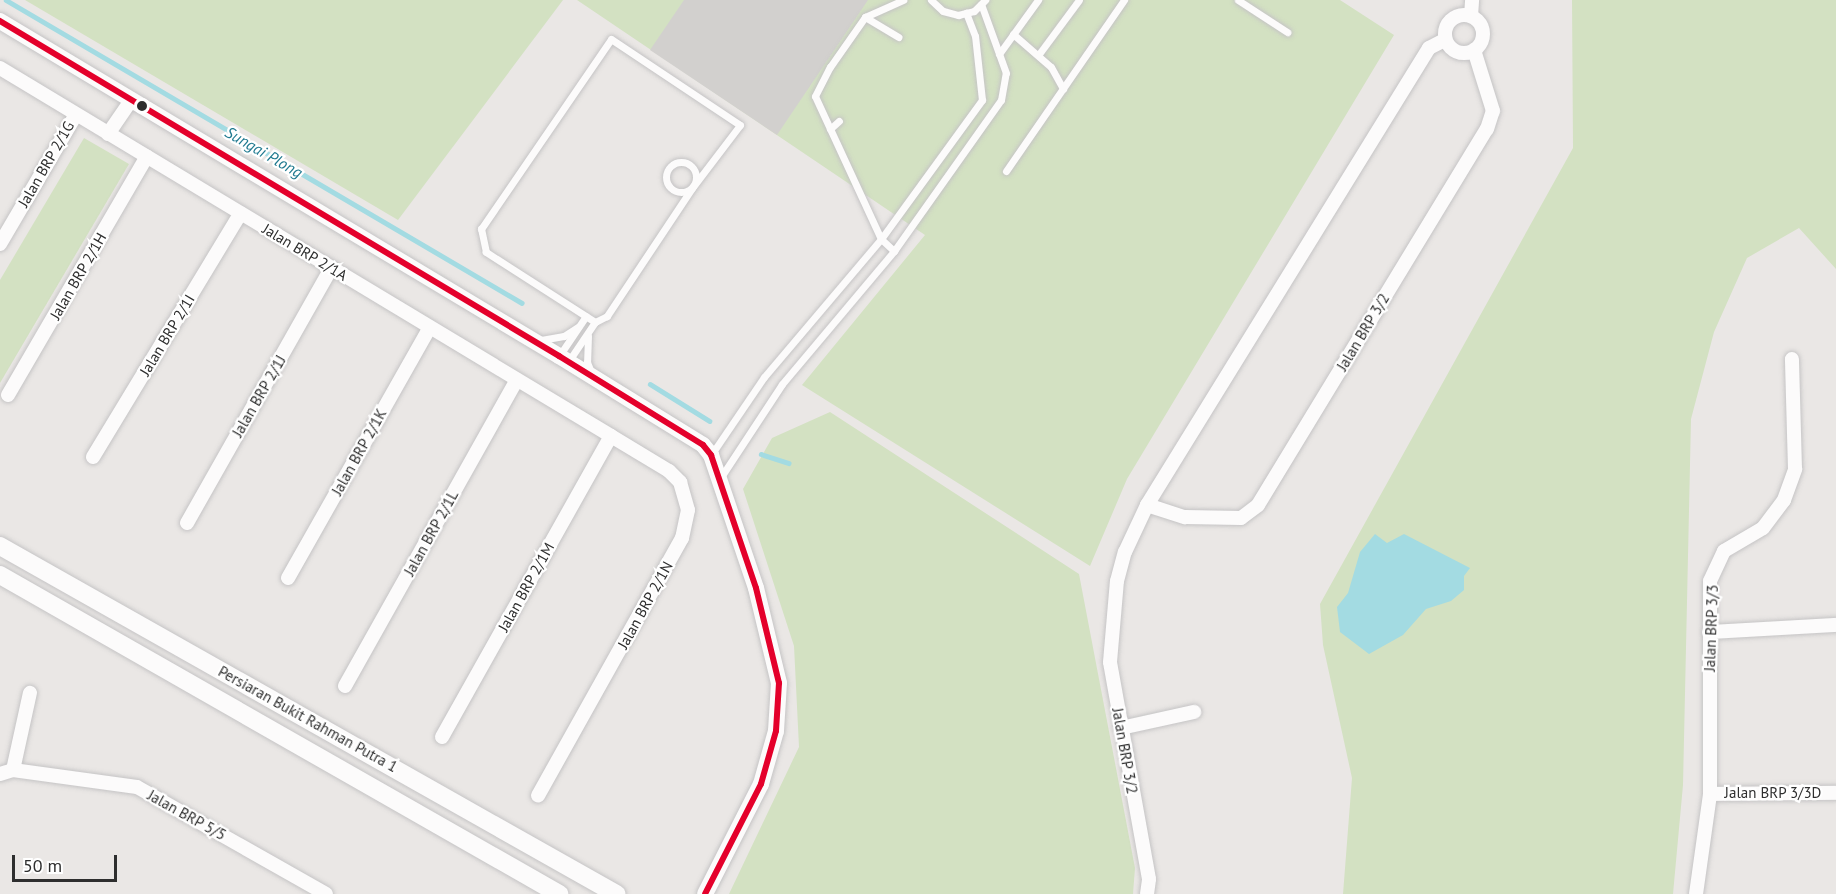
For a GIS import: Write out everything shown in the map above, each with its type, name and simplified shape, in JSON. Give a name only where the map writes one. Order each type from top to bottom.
[{"type":"main road","name":"Persiaran Bukit Rahman Putra 1","points":[[0,546],[616,894]]},
{"type":"main road","name":"Persiaran Bukit Rahman Putra 1","points":[[0,575],[559,894]]},
{"type":"street","points":[[1471,16],[1453,18],[1446,28],[1445,40],[1455,51],[1474,50],[1482,41],[1483,29],[1471,16],[1472,0]]},
{"type":"street","points":[[0,21],[564,359],[703,445],[711,455],[720,478],[756,588],[779,684],[776,731],[761,784],[705,894]]},
{"type":"street","name":"Jalan BRP 3/2","points":[[1148,894],[1149,879],[1120,728],[1110,662],[1117,581],[1125,552],[1147,506],[1429,48],[1445,40]]},
{"type":"street","name":"Jalan BRP 3/2","points":[[1147,506],[1185,517],[1241,518],[1258,505],[1487,129],[1493,111],[1474,50]]},
{"type":"street","name":"Jalan BRP 2/1A","points":[[0,68],[75,116],[147,156],[611,436]]},
{"type":"street","points":[[108,134],[132,99]]},
{"type":"street","name":"Jalan BRP 2/1G","points":[[0,244],[75,116]]},
{"type":"street","name":"Jalan BRP 2/1H","points":[[8,395],[147,156]]},
{"type":"street","name":"Jalan BRP 2/1I","points":[[93,457],[241,213]]},
{"type":"street","name":"Jalan BRP 2/1J","points":[[187,523],[332,268]]},
{"type":"street","name":"Jalan BRP 2/1K","points":[[288,578],[430,327]]},
{"type":"street","name":"Jalan BRP 3/3","points":[[1696,894],[1710,794],[1710,581],[1724,551],[1763,528],[1784,500],[1795,469],[1792,359]]},
{"type":"street","name":"Jalan BRP 2/1L","points":[[345,686],[516,380]]},
{"type":"street","name":"Jalan BRP 2/1M","points":[[442,738],[611,436]]},
{"type":"street","name":"Jalan BRP 2/1N","points":[[538,796],[687,524],[687,503],[680,482],[669,471],[611,436]]},
{"type":"street","points":[[1709,632],[1836,625]]},
{"type":"street","points":[[6,772],[30,693]]},
{"type":"street","points":[[1120,728],[1194,712]]},
{"type":"street","name":"Jalan BRP 5/5","points":[[6,772],[137,787],[326,894]]},
{"type":"street","name":"Jalan BRP 3/3D","points":[[1710,794],[1836,793]]},
{"type":"lane","points":[[894,251],[881,239],[815,96],[830,68],[865,17],[903,0]]},
{"type":"lane","points":[[720,478],[782,384],[894,251],[1001,100],[1006,73],[983,2],[966,13],[943,11],[931,0]]},
{"type":"lane","points":[[999,54],[1038,0]]},
{"type":"lane","points":[[1040,54],[1079,0]]},
{"type":"lane","points":[[1006,171],[1124,0]]},
{"type":"lane","points":[[1238,0],[1287,32]]},
{"type":"lane","points":[[711,455],[764,377],[881,239],[982,100],[975,36],[966,13]]},
{"type":"lane","points":[[865,17],[898,37]]},
{"type":"lane","points":[[1012,34],[1040,54],[1063,89]]},
{"type":"lane","points":[[564,359],[595,322],[607,316],[692,188],[740,125],[611,39],[481,229],[486,252],[595,322]]},
{"type":"lane","points":[[830,129],[839,121]]},
{"type":"lane","points":[[679,162],[695,170],[692,188],[684,192],[668,184],[670,166],[679,162]]},
{"type":"lane","points":[[564,359],[578,327],[586,316]]},
{"type":"lane","points":[[532,341],[564,336],[578,327]]},
{"type":"lane","points":[[588,333],[587,362],[594,378]]},
{"type":"green space","points":[[25,0],[563,0],[398,220]]},
{"type":"green space","points":[[577,0],[1340,0],[1394,35],[1127,479],[1090,566],[802,385],[925,235]]},
{"type":"green space","points":[[1572,0],[1836,0],[1836,269],[1799,228],[1747,258],[1714,332],[1691,419],[1683,785],[1673,894],[1343,894],[1352,778],[1323,645],[1320,604],[1573,148]]},
{"type":"green space","points":[[84,138],[129,164],[0,383],[0,280]]},
{"type":"green space","points":[[830,412],[1079,574],[1135,868],[1133,894],[729,894],[799,747],[794,646],[743,489],[772,438]]},
{"type":"water","points":[[1375,534],[1387,543],[1404,534],[1470,568],[1464,576],[1464,590],[1451,601],[1426,609],[1403,635],[1369,654],[1340,632],[1337,607],[1348,593],[1360,552]]},
{"type":"building","points":[[684,0],[868,0],[777,135],[650,50]]},
{"type":"waterway","name":"Sungai Plong","points":[[6,0],[522,303]]},
{"type":"waterway","name":"Sungai Plong","points":[[650,384],[710,421]]},
{"type":"waterway","name":"Sungai Plong","points":[[761,454],[789,463]]},
{"type":"transit line","points":[[0,21],[559,356],[703,445],[711,455],[756,588],[779,683],[776,731],[761,784],[705,894]]}]
